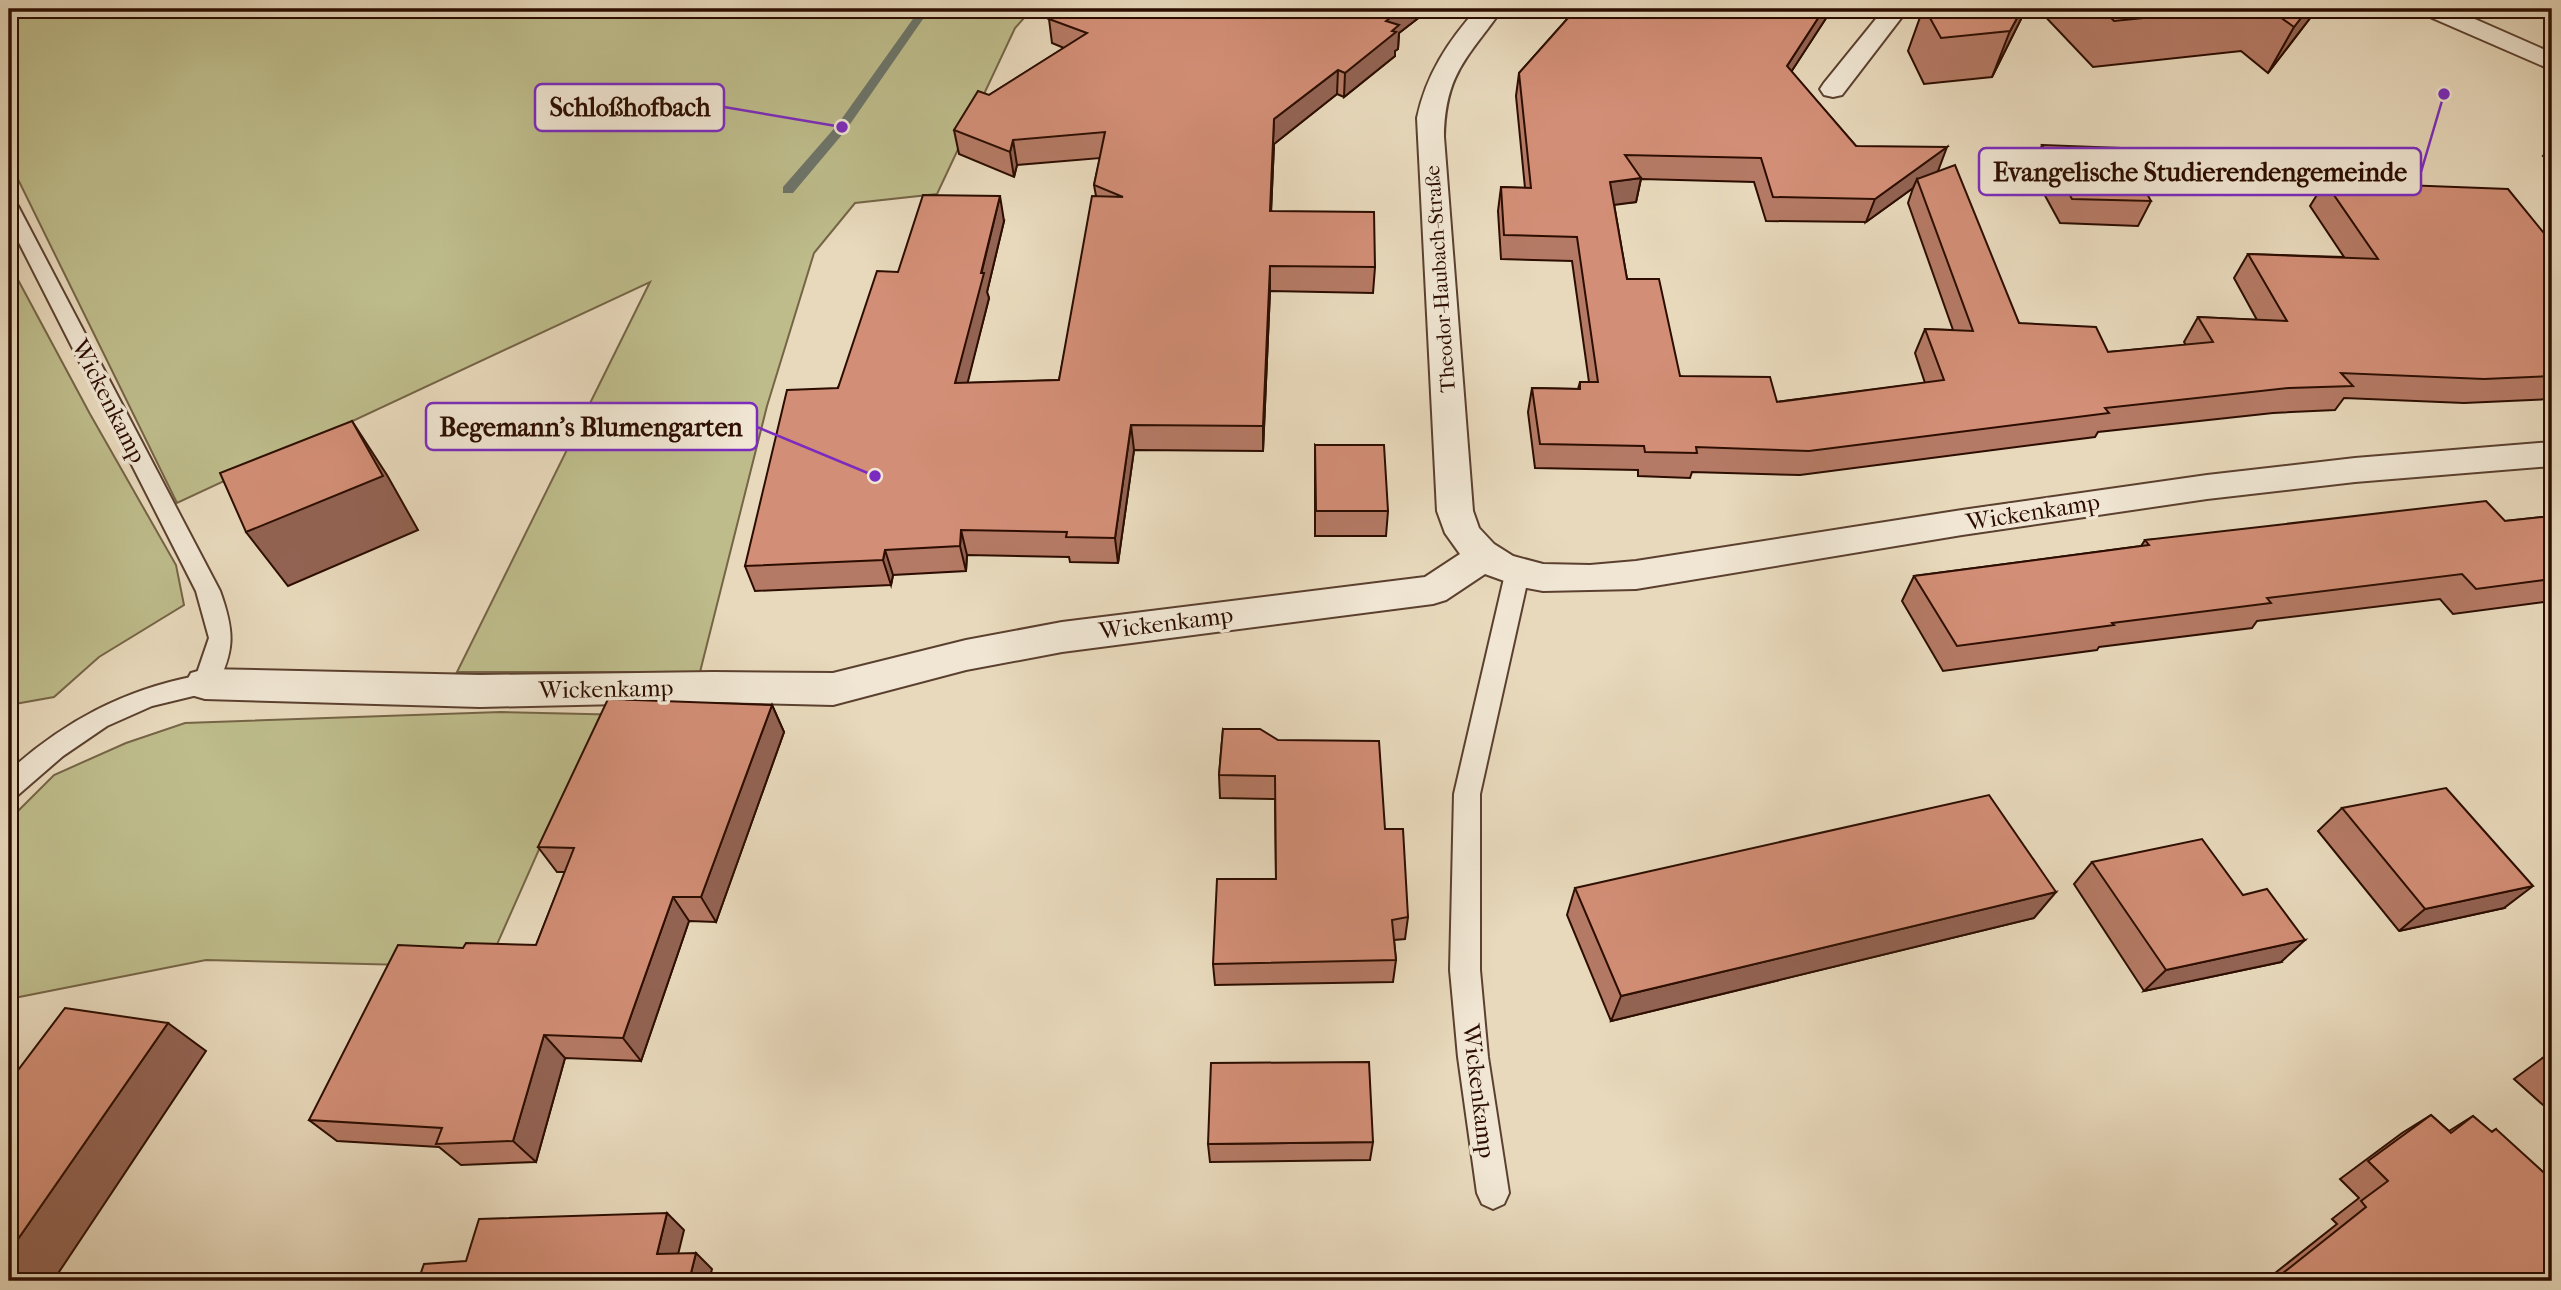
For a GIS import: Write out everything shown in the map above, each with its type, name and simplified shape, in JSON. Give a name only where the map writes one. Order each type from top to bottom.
[{"type":"street","name":"Theodor-Haubach-Straße","points":[[1484,557],[1464,535],[1455,511],[1430,126],[1437,85],[1462,40],[1490,9]]},
{"type":"street","points":[[1833,89],[1896,9]]},
{"type":"street","points":[[2432,9],[2552,62]]},
{"type":"street","points":[[2525,48],[2552,42]]},
{"type":"street","name":"Wickenkamp","points":[[205,684],[481,691],[713,687],[834,689],[966,655],[1062,637],[1433,590],[1484,557],[1517,574],[1576,579],[1636,575],[2059,507],[2291,477],[2552,454]]},
{"type":"lane","name":"Wickenkamp","points":[[9,206],[208,591],[222,630],[220,651],[205,684]]},
{"type":"lane","name":"Wickenkamp","points":[[1493,1193],[1472,1057],[1465,970],[1467,794],[1517,574]]},
{"type":"lane","points":[[9,787],[70,735],[115,708],[146,696],[205,684]]},
{"type":"shaded area","points":[[9,9],[1032,9],[1015,28],[937,194],[855,203],[814,253],[767,406],[700,672],[457,672],[650,282],[177,503],[9,161]]},
{"type":"shaded area","points":[[9,263],[90,414],[176,565],[184,605],[99,657],[54,697],[9,705]]},
{"type":"shaded area","points":[[501,712],[630,715],[564,793],[487,967],[206,960],[9,999],[9,820],[54,775],[126,743],[185,723]]},
{"type":"building","points":[[1067,9],[1401,9],[1386,21],[1399,25],[1392,31],[1396,32],[1345,73],[1338,70],[1274,119],[1270,211],[1374,212],[1375,267],[1270,266],[1263,426],[1131,425],[1115,538],[1066,537],[1067,532],[961,530],[960,546],[885,550],[883,560],[745,566],[787,390],[838,388],[877,271],[898,272],[923,195],[1000,196],[981,273],[984,273],[955,383],[1059,380],[1092,196],[1123,197],[1094,185],[1105,132],[1013,140],[1010,152],[954,130],[978,91],[989,95],[1087,33],[1049,19]]},
{"type":"building","points":[[1576,9],[1824,9],[1787,66],[1856,146],[1947,147],[1875,199],[1773,197],[1761,158],[1625,155],[1641,178],[1610,182],[1627,279],[1659,279],[1680,376],[1770,377],[1777,402],[1944,380],[1925,329],[1973,331],[1917,179],[1955,165],[2019,323],[2096,327],[2108,352],[2213,342],[2198,317],[2287,321],[2248,254],[2378,259],[2325,182],[2508,189],[2552,243],[2552,376],[2484,379],[2341,373],[2353,386],[2289,388],[2105,408],[2109,413],[1809,451],[1696,447],[1697,453],[1645,452],[1644,446],[1540,444],[1532,388],[1580,389],[1580,382],[1598,382],[1577,237],[1504,235],[1501,187],[1531,188],[1519,73]]},
{"type":"building","points":[[1925,9],[2022,9],[2010,31],[1941,38]]},
{"type":"building","points":[[2102,9],[2234,9],[2114,21]]},
{"type":"building","points":[[2269,9],[2308,9],[2294,27]]},
{"type":"building","points":[[2042,145],[2121,148],[2151,201],[2072,199]]},
{"type":"building","points":[[352,421],[383,476],[246,532],[220,473]]},
{"type":"building","points":[[1315,445],[1384,445],[1388,511],[1316,511]]},
{"type":"building","points":[[2486,501],[2505,521],[2552,516],[2552,579],[2476,589],[2462,574],[2267,598],[2271,603],[1957,646],[1914,576],[2149,545],[2145,540]]},
{"type":"building","points":[[608,699],[772,705],[701,897],[673,897],[623,1038],[544,1035],[513,1141],[436,1144],[442,1128],[309,1120],[398,945],[463,948],[466,943],[536,945],[574,848],[538,847]]},
{"type":"building","points":[[1223,729],[1260,729],[1278,740],[1379,741],[1385,829],[1403,829],[1408,917],[1392,920],[1396,960],[1213,964],[1217,879],[1276,879],[1275,776],[1219,775]]},
{"type":"building","points":[[2446,788],[2533,886],[2425,909],[2342,808]]},
{"type":"building","points":[[1989,795],[2056,892],[1621,996],[1575,888]]},
{"type":"building","points":[[2202,839],[2243,895],[2267,889],[2305,940],[2166,970],[2092,862]]},
{"type":"building","points":[[65,1008],[168,1023],[9,1252],[9,1077],[12,1078]]},
{"type":"building","points":[[1369,1062],[1373,1142],[1208,1144],[1211,1063]]},
{"type":"building","points":[[2431,1115],[2451,1133],[2473,1116],[2492,1132],[2496,1129],[2552,1180],[2552,1281],[2273,1281],[2366,1207],[2361,1201],[2388,1181],[2368,1161]]},
{"type":"building","points":[[667,1213],[657,1254],[696,1253],[689,1281],[418,1281],[424,1264],[466,1261],[479,1219]]},
{"type":"waterway","points":[[788,190],[842,127],[925,9]]},
{"type":"place","name":"Evangelische Studierendengemeinde","points":[[2444,94]]},
{"type":"place","name":"Schloßhofbach","points":[[842,127]]},
{"type":"place","name":"Begemann's Blumengarten","points":[[875,476]]}]
